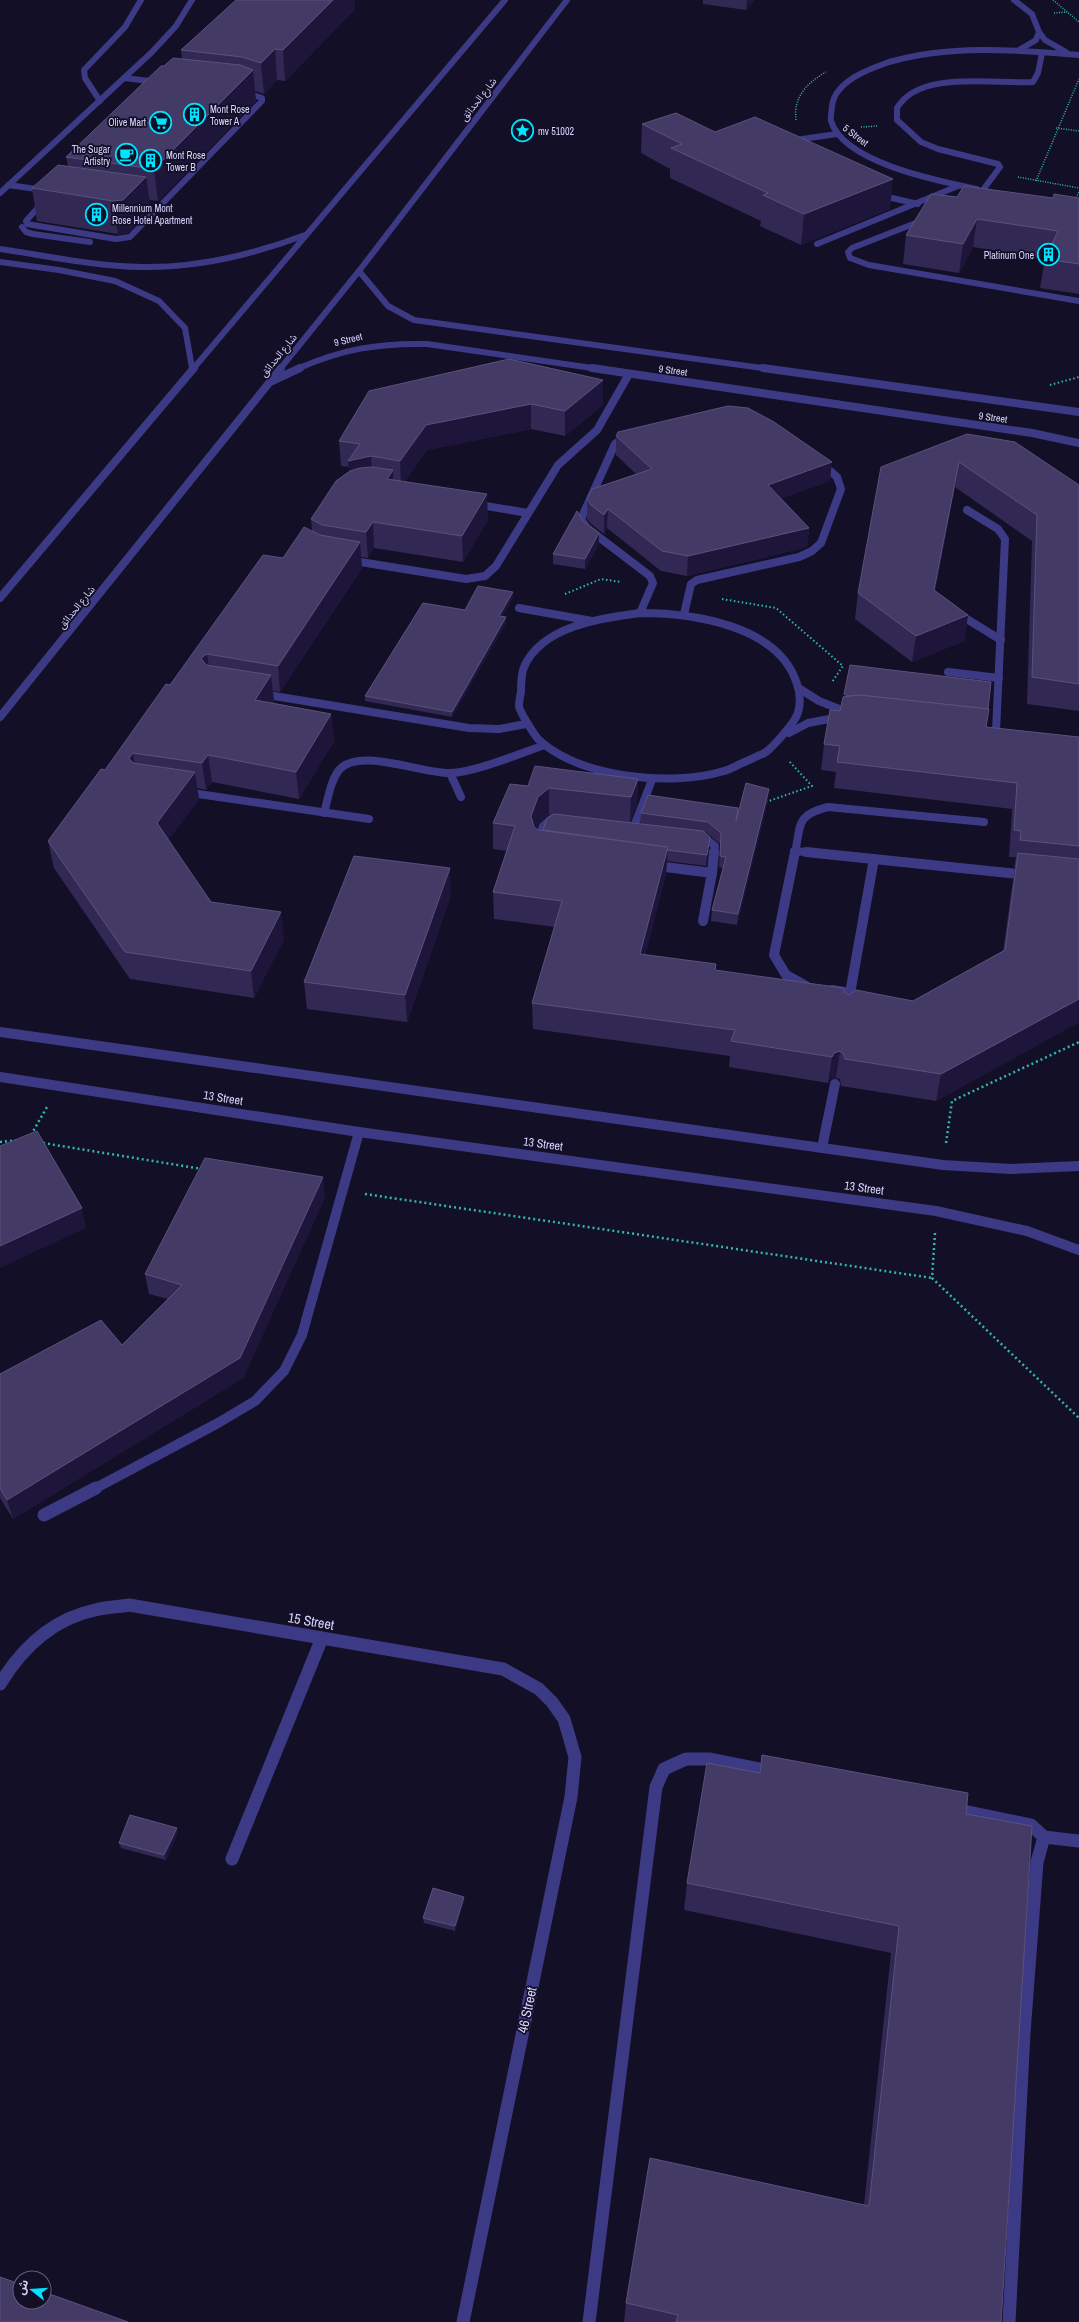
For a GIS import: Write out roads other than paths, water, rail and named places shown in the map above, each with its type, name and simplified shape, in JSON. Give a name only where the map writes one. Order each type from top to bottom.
[{"type":"street","points":[[100,101],[85,78],[84,70],[125,27],[141,0]]},
{"type":"street","points":[[1,192],[118,84],[176,26],[192,0]]},
{"type":"street","points":[[0,598],[192,368],[505,0]]},
{"type":"street","name":"شارع الحدائق","points":[[0,717],[359,270],[567,0]]},
{"type":"street","points":[[1014,0],[1032,14],[1039,32],[1051,45],[1078,55]]},
{"type":"street","points":[[1018,51],[1029,46],[1036,40],[1039,32]]},
{"type":"street","name":"5 Street","points":[[978,198],[993,192],[958,186],[916,176],[881,163],[854,148],[837,134],[833,128],[830,108],[837,92],[853,77],[909,57],[944,52],[1018,51],[1078,55]]},
{"type":"street","points":[[983,190],[998,173],[1000,168],[998,164],[938,149],[921,142],[897,120],[897,108],[905,98],[920,89],[941,83],[960,80],[1033,82],[1038,73],[1042,53]]},
{"type":"street","points":[[118,84],[162,85],[124,78]]},
{"type":"street","points":[[26,221],[30,226],[121,239],[130,237],[259,105],[262,98],[237,93]]},
{"type":"street","points":[[793,150],[790,143],[795,140],[837,134]]},
{"type":"street","points":[[8,185],[54,192]]},
{"type":"street","points":[[817,244],[918,204],[958,186]]},
{"type":"street","points":[[1,192],[48,197],[22,226],[26,232],[90,242]]},
{"type":"street","points":[[871,192],[918,204]]},
{"type":"street","points":[[153,205],[160,206]]},
{"type":"street","points":[[934,215],[852,248],[848,252],[850,258],[868,265],[1079,301]]},
{"type":"street","points":[[0,249],[118,266],[169,267],[221,261],[268,250],[307,234]]},
{"type":"street","points":[[0,262],[59,270],[115,281],[159,301],[185,328],[192,368]]},
{"type":"street","name":"9 Street","points":[[359,270],[384,304],[396,313],[414,320],[1079,412]]},
{"type":"street","name":"9 Street","points":[[269,383],[324,356],[347,349],[400,342],[427,344],[1032,433],[1079,443]]},
{"type":"street","points":[[338,558],[476,579],[492,572],[558,465],[597,430],[629,374]]},
{"type":"street","points":[[633,433],[620,439],[615,444],[581,519],[587,528],[650,576],[653,583],[640,613]]},
{"type":"street","points":[[684,614],[691,584],[697,580],[799,557],[812,551],[821,543],[841,489],[837,477],[826,467],[812,458]]},
{"type":"street","points":[[466,503],[528,513]]},
{"type":"street","points":[[966,510],[998,529],[1005,539],[996,731]]},
{"type":"street","points":[[519,608],[592,621]]},
{"type":"street","points":[[952,609],[1001,640]]},
{"type":"street","points":[[789,733],[799,711],[800,689],[791,668],[773,649],[749,633],[718,621],[684,614],[640,613],[592,621],[564,632],[541,646],[525,664],[517,683],[517,704],[526,724],[545,745],[567,759],[592,769],[622,776],[652,780],[683,779],[713,775],[740,766],[770,750],[789,733],[808,723],[831,717],[860,716],[819,701],[800,689]]},
{"type":"street","points":[[948,672],[999,678]]},
{"type":"street","points":[[257,694],[469,728],[499,729],[526,724]]},
{"type":"street","points":[[324,813],[340,768],[351,762],[366,759],[425,771],[450,773],[462,772],[545,745]]},
{"type":"street","points":[[450,773],[461,797]]},
{"type":"street","points":[[632,829],[652,780]]},
{"type":"street","points":[[178,791],[369,820]]},
{"type":"street","points":[[850,993],[816,988],[789,978],[778,968],[774,955],[794,851],[802,819],[812,811],[828,807],[984,822]]},
{"type":"street","points":[[703,921],[712,873],[715,846],[711,841],[704,837],[552,819],[545,822],[542,827],[536,848],[544,852],[712,873]]},
{"type":"street","points":[[794,851],[1040,876]]},
{"type":"street","points":[[848,1008],[874,859]]},
{"type":"street","points":[[0,1032],[822,1148],[985,1169],[1027,1170],[1079,1166]]},
{"type":"street","name":"13 Street","points":[[0,1077],[359,1132],[936,1211],[996,1222],[1055,1239],[1079,1250]]},
{"type":"street","points":[[822,1148],[835,1084]]},
{"type":"street","points":[[44,1515],[218,1423],[255,1401],[284,1371],[302,1335],[344,1191],[359,1132]]},
{"type":"street","name":"15 Street","points":[[0,1684],[27,1647],[57,1624],[92,1610],[129,1605],[503,1669],[539,1689],[552,1702]]},
{"type":"street","points":[[232,1858],[322,1638]]},
{"type":"street","name":"46 Street","points":[[463,2322],[572,1797],[576,1757],[564,1719],[552,1702]]},
{"type":"street","points":[[589,2322],[656,1787],[664,1769],[686,1759],[710,1759],[788,1775]]},
{"type":"street","points":[[944,1807],[1031,1825],[1044,1837],[1079,1841]]},
{"type":"street","points":[[1009,2322],[1024,2033],[1037,1862],[1044,1837]]},
{"type":"place","name":"Mont Rose Tower A","points":[[195,115]]},
{"type":"place","name":"Olive Mart","points":[[161,122]]},
{"type":"place","name":"mv 51002","points":[[522,131]]},
{"type":"place","name":"The Sugar Artistry","points":[[126,155]]},
{"type":"place","name":"Mont Rose Tower B","points":[[150,161]]},
{"type":"place","name":"Millennium Mont Rose Hotel Apartment","points":[[97,214]]},
{"type":"place","name":"Platinum One","points":[[1049,255]]}]
